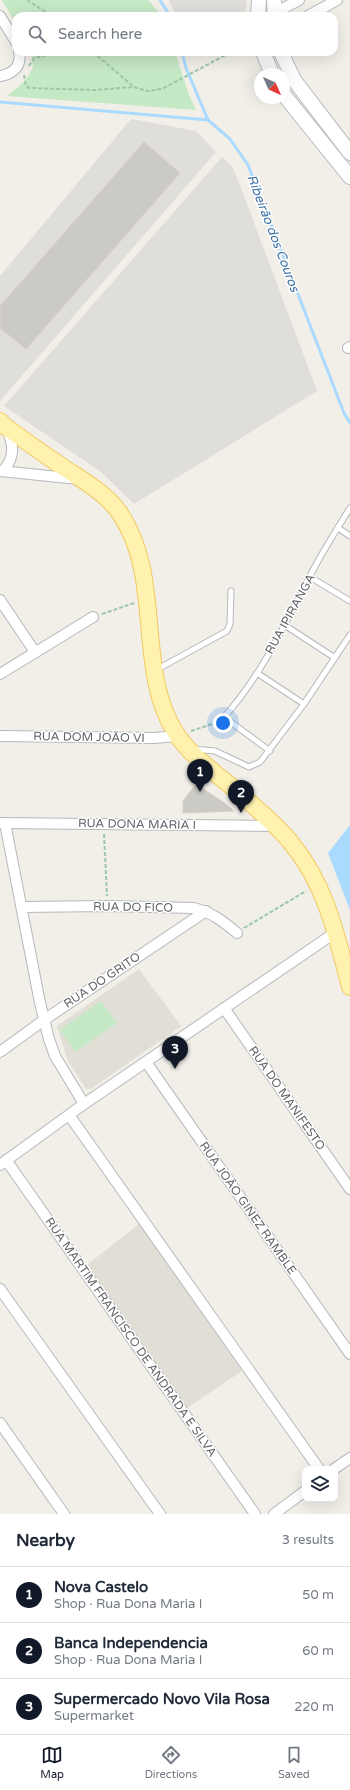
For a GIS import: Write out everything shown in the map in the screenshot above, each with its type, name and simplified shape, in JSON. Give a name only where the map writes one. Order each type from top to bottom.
[{"type":"main road","points":[[258,0],[258,12]]},
{"type":"main road","points":[[265,56],[270,68]]},
{"type":"main road","points":[[283,56],[294,80],[349,150]]},
{"type":"main road","points":[[290,102],[350,177]]},
{"type":"main road","points":[[3,424],[105,497],[119,512],[137,548],[144,573],[155,671],[164,706],[177,736],[188,749],[292,843],[316,881],[336,932],[350,987]]},
{"type":"street","points":[[273,11],[299,0]]},
{"type":"street","points":[[315,12],[337,0]]},
{"type":"street","points":[[0,16],[12,36]]},
{"type":"street","points":[[0,76],[10,74],[16,69],[19,62],[19,56]]},
{"type":"street","points":[[336,160],[349,150]]},
{"type":"street","points":[[2,471],[11,462],[14,452],[13,443],[3,424]]},
{"type":"street","points":[[2,471],[81,480]]},
{"type":"street","points":[[0,600],[35,652]]},
{"type":"street","points":[[0,674],[93,617]]},
{"type":"street","name":"RUA DOM JOÃO VI","points":[[0,736],[154,738],[177,736]]},
{"type":"street","points":[[3,823],[22,907],[44,1020],[55,1056],[84,1104]]},
{"type":"street","name":"RUA DONA MARIA I","points":[[3,823],[274,826]]},
{"type":"street","name":"RUA DO FICO","points":[[22,907],[108,906],[193,908],[206,911],[216,916],[237,933]]},
{"type":"street","name":"RUA DO GRITO","points":[[0,1052],[44,1020],[206,911]]},
{"type":"street","points":[[3,1162],[84,1104],[336,932]]},
{"type":"street","name":"RUA DO MANIFESTO","points":[[224,1008],[350,1189]]},
{"type":"street","name":"RUA JOÃO GINEZ RAMBLE","points":[[146,1062],[350,1354]]},
{"type":"street","points":[[69,1115],[317,1466]]},
{"type":"street","name":"RUA MARTIM FRANCISCO DE ANDRADA E SILVA","points":[[3,1162],[255,1514]]},
{"type":"street","points":[[0,1289],[160,1514]]},
{"type":"street","points":[[0,1423],[64,1514]]},
{"type":"street","points":[[338,1466],[350,1458]]},
{"type":"street","points":[[274,1514],[302,1493]]},
{"type":"lane","name":"RUA IPIRANGA","points":[[224,717],[256,673],[286,626],[310,577],[350,508]]},
{"type":"lane","points":[[338,528],[350,536]]},
{"type":"lane","points":[[310,577],[350,601]]},
{"type":"lane","points":[[155,671],[227,631],[230,624],[231,591]]},
{"type":"lane","points":[[286,626],[335,658]]},
{"type":"lane","points":[[188,749],[205,749],[249,767],[260,762],[270,751],[304,704],[350,635]]},
{"type":"lane","points":[[256,673],[304,704]]},
{"type":"lane","points":[[224,717],[270,751]]},
{"type":"path","points":[[27,0],[46,12]]},
{"type":"path","points":[[44,56],[34,58],[23,75],[26,86],[29,88],[95,90],[134,87],[147,91],[162,90],[224,56]]},
{"type":"path","points":[[98,56],[134,87]]},
{"type":"path","points":[[93,617],[139,602]]},
{"type":"path","points":[[177,736],[210,726],[224,717]]},
{"type":"path","points":[[103,823],[108,906]]},
{"type":"path","points":[[237,933],[312,887]]},
{"type":"shaded area","points":[[169,0],[247,0],[246,12],[174,12]]},
{"type":"shaded area","points":[[131,119],[196,131],[216,152],[0,401],[0,276]]},
{"type":"shaded area","points":[[222,157],[232,166],[238,180],[317,391],[134,504],[101,472],[4,406]]},
{"type":"shaded area","points":[[139,969],[181,1026],[91,1089],[86,1089],[68,1061],[57,1026]]},
{"type":"shaded area","points":[[139,1224],[242,1371],[187,1408],[87,1265]]},
{"type":"green space","points":[[2,0],[148,0],[158,12],[12,12],[12,17]]},
{"type":"green space","points":[[32,56],[176,56],[189,95],[196,110],[7,96],[25,81],[33,68]]},
{"type":"green space","points":[[101,1001],[117,1023],[75,1052],[60,1030]]},
{"type":"water","points":[[350,825],[350,910],[328,853]]},
{"type":"building","points":[[144,142],[180,173],[26,349],[0,328],[0,306]]},
{"type":"building","points":[[196,784],[234,811],[183,813],[183,801]]},
{"type":"waterway","name":"Ribeirão dos Couros","points":[[160,0],[168,12]]},
{"type":"waterway","name":"Ribeirão dos Couros","points":[[183,56],[186,68],[208,120],[230,139],[248,165],[344,413],[350,423]]},
{"type":"waterway","points":[[0,102],[208,120]]},
{"type":"place","name":"Nova Castelo","points":[[200,792]]},
{"type":"place","name":"Banca Independencia","points":[[241,813]]},
{"type":"place","name":"Supermercado Novo Vila Rosa","points":[[175,1069]]}]
